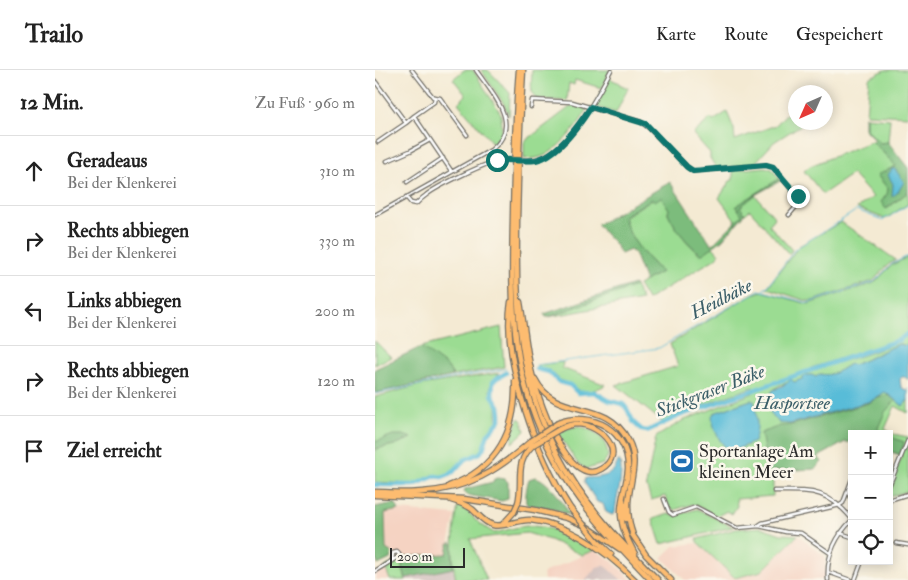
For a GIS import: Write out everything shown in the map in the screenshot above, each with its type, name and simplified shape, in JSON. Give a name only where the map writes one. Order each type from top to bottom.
[{"type":"highway","points":[[519,70],[515,336],[520,366],[539,426],[555,459],[575,492],[651,580]]},
{"type":"highway","points":[[519,108],[523,70]]},
{"type":"highway","points":[[434,491],[473,475],[500,448],[508,431],[513,415],[515,397],[509,322],[515,290]]},
{"type":"highway","points":[[497,525],[505,522],[514,512],[518,503],[520,467],[532,443],[560,429],[577,424],[585,424],[606,436],[611,448],[610,459],[601,469],[589,472],[583,471],[571,462],[548,420],[538,396],[515,290]]},
{"type":"highway","points":[[515,290],[523,356],[531,390],[543,423],[559,457],[580,491],[638,560],[658,580]]},
{"type":"highway","points":[[514,370],[525,408],[557,488],[570,508],[597,541],[635,580]]},
{"type":"highway","points":[[531,370],[539,386],[550,398],[565,405],[606,416],[626,436],[631,446],[634,461],[628,504],[629,520],[633,535]]},
{"type":"highway","points":[[375,493],[434,491],[456,487],[481,478],[510,460],[557,423],[577,418],[591,420],[603,425],[615,434],[622,444],[627,462],[627,476],[621,511],[622,524],[638,560]]},
{"type":"highway","points":[[375,493],[431,496],[535,510],[567,518],[596,532],[625,552]]},
{"type":"highway","points":[[623,494],[626,520],[633,535],[646,555],[671,580]]},
{"type":"highway","points":[[431,496],[462,503],[487,523],[497,525],[526,520],[536,521],[557,528],[590,543],[626,570]]},
{"type":"street","points":[[412,70],[433,97],[440,98],[467,135]]},
{"type":"street","points":[[375,215],[499,144],[505,132],[505,119],[502,109],[476,70]]},
{"type":"street","points":[[406,197],[411,203],[416,204],[426,194],[492,161],[541,159],[552,152],[582,122],[611,70]]},
{"type":"street","points":[[375,81],[406,123]]},
{"type":"street","points":[[379,142],[434,102],[435,97]]},
{"type":"street","points":[[531,107],[531,102],[534,100],[572,102],[646,124],[693,171],[766,165],[773,167],[801,201],[789,214]]},
{"type":"street","points":[[414,116],[452,172]]},
{"type":"street","points":[[387,161],[430,140]]},
{"type":"street","points":[[407,182],[443,158]]},
{"type":"street","points":[[893,476],[908,440]]},
{"type":"street","points":[[759,526],[762,523],[840,506],[848,490]]},
{"type":"street","points":[[774,491],[808,491],[819,493],[840,506],[848,515]]},
{"type":"street","points":[[893,499],[908,494]]},
{"type":"street","points":[[665,499],[669,512],[673,515],[696,506],[737,528],[759,526],[801,533],[830,553]]},
{"type":"street","points":[[828,580],[830,553],[840,533],[851,520]]},
{"type":"street","points":[[840,533],[848,536]]},
{"type":"street","points":[[896,543],[908,546]]},
{"type":"street","points":[[375,571],[392,562]]},
{"type":"street","points":[[855,580],[861,565]]},
{"type":"street","points":[[828,572],[850,580]]},
{"type":"shaded area","points":[[399,510],[455,515],[447,554],[400,557],[386,549],[385,513]]},
{"type":"shaded area","points":[[798,535],[825,556],[826,580],[685,580],[662,558],[674,546],[697,543],[735,578],[762,571]]},
{"type":"shaded area","points":[[595,550],[611,560],[632,580],[544,580],[543,573]]},
{"type":"shaded area","points":[[604,565],[622,580],[585,580],[597,567]]},
{"type":"shaded area","points":[[385,567],[390,580],[375,580],[375,573]]},
{"type":"shaded area","points":[[453,568],[456,580],[406,580],[406,578]]},
{"type":"green space","points":[[464,70],[473,70],[501,114],[502,132],[494,145],[458,103],[466,95],[453,79]]},
{"type":"green space","points":[[481,70],[488,70],[510,93],[509,116],[504,104]]},
{"type":"green space","points":[[532,70],[610,70],[601,88],[575,80],[574,85],[569,83],[567,101],[536,99],[532,89]]},
{"type":"green space","points":[[885,70],[908,70],[908,116],[866,114],[869,78]]},
{"type":"green space","points":[[608,78],[628,88],[616,113],[595,105]]},
{"type":"green space","points":[[574,104],[587,110],[567,138],[546,155],[524,159],[524,142]]},
{"type":"green space","points":[[727,112],[734,129],[735,140],[776,125],[788,113],[788,130],[793,130],[774,142],[753,165],[716,168],[710,158],[710,153],[693,134],[711,118],[713,121]]},
{"type":"green space","points":[[864,116],[866,117],[866,129],[880,143],[888,142],[908,168],[908,192],[886,209],[881,202],[888,189],[877,175],[896,166],[872,141],[875,140],[864,129]]},
{"type":"green space","points":[[866,117],[890,119],[888,142],[880,143],[866,129]]},
{"type":"green space","points":[[872,141],[896,166],[877,175],[888,189],[887,209],[908,192],[908,204],[885,219],[857,208],[873,197],[852,174],[823,194],[804,171],[810,166]]},
{"type":"green space","points":[[765,167],[772,169],[779,179],[737,206],[742,215],[736,221],[719,198],[730,181],[733,180],[733,170]]},
{"type":"green space","points":[[779,179],[782,180],[755,195],[740,207],[745,214],[722,240],[703,254],[686,241],[668,213],[669,209],[661,197],[655,201],[652,199],[627,214],[624,217],[626,225],[634,240],[661,272],[645,281],[634,253],[630,250],[621,254],[614,243],[597,225],[670,182],[710,243],[713,244],[742,215],[736,206]]},
{"type":"green space","points":[[755,195],[775,218],[769,225],[792,250],[789,254],[750,210],[745,214],[740,207]]},
{"type":"green space","points":[[661,196],[669,209],[668,213],[674,224],[691,246],[700,254],[713,247],[719,254],[718,257],[647,300],[638,285],[661,272],[634,240],[624,217],[652,199]]},
{"type":"green space","points":[[841,222],[896,260],[889,264],[873,281],[812,301],[767,288],[799,246]]},
{"type":"green space","points":[[908,257],[908,331],[899,339],[811,368],[848,360],[876,351],[889,346],[908,334],[908,346],[899,344],[873,357],[853,365],[850,364],[832,374],[820,374],[816,377],[780,385],[772,391],[770,412],[790,424],[871,401],[885,392],[903,406],[908,400],[908,413],[895,406],[885,429],[887,430],[848,430],[848,442],[818,457],[822,462],[815,469],[773,471],[773,496],[736,499],[737,506],[732,514],[727,511],[717,516],[693,504],[674,510],[669,508],[665,496],[651,500],[646,485],[656,437],[682,421],[753,393],[753,387],[678,414],[664,423],[616,385],[678,366],[670,344],[752,294],[762,291],[808,304],[874,283],[892,265]],"holes":[[[751,400],[754,401],[748,445],[735,450],[725,446],[719,436],[714,413]]]},
{"type":"green space","points":[[634,284],[635,286],[548,317],[544,314]]},
{"type":"green space","points":[[635,286],[642,300],[548,317]]},
{"type":"green space","points":[[501,327],[504,367],[453,376],[452,373],[421,347]]},
{"type":"green space","points":[[375,341],[391,357],[375,365]]},
{"type":"green space","points":[[421,347],[448,367],[453,376],[375,393],[375,369]]},
{"type":"green space","points":[[563,362],[562,368],[606,385],[592,391],[581,392],[560,380],[549,370],[537,368],[537,365]]},
{"type":"green space","points":[[499,373],[491,385],[490,391],[497,406],[497,421],[487,434],[482,450],[477,455],[464,459],[452,472],[443,476],[433,475],[414,484],[375,482],[375,449],[394,445],[411,438],[397,436],[375,442],[375,397],[420,385]]},
{"type":"green space","points":[[888,395],[896,400],[885,412],[878,430],[848,430],[848,442],[818,457],[822,462],[815,469],[768,471],[761,433],[780,426],[791,425],[869,403],[878,397]]},
{"type":"green space","points":[[519,418],[525,431],[512,443],[513,432]]},
{"type":"green space","points":[[578,426],[594,432],[602,439],[608,456],[603,464],[587,469],[578,464],[558,433]]},
{"type":"green space","points":[[893,434],[908,437],[908,491],[893,496],[893,479],[902,456],[893,453]]},
{"type":"green space","points":[[393,435],[403,435],[412,438],[394,445],[375,449],[375,442]]},
{"type":"green space","points":[[893,438],[904,442],[901,455],[893,452]]},
{"type":"green space","points":[[535,477],[545,482],[555,493],[569,515],[551,508],[526,503],[529,479]]},
{"type":"green space","points":[[494,479],[505,479],[508,482],[508,499],[502,501],[467,495],[464,491],[465,489],[493,482]]},
{"type":"green space","points":[[395,503],[399,510],[385,513],[386,549],[392,553],[390,559],[378,565],[375,554],[375,507]]},
{"type":"green space","points":[[458,506],[465,509],[480,524],[494,533],[529,526],[547,528],[563,533],[595,550],[582,555],[550,540],[527,533],[470,539],[487,580],[456,580],[453,552]]},
{"type":"green space","points":[[697,509],[733,527],[661,544],[653,519],[669,514],[674,516]]},
{"type":"green space","points":[[761,527],[781,534],[798,535],[762,571],[735,578],[697,542],[697,539],[736,529]]},
{"type":"green space","points":[[449,543],[452,543],[453,568],[406,578],[400,557],[447,554]]},
{"type":"green space","points":[[400,559],[406,580],[390,580],[385,567]]},
{"type":"water","points":[[892,169],[895,169],[904,182],[898,192],[892,197],[893,184],[888,175]]},
{"type":"water","name":"Hasportsee","points":[[899,344],[908,346],[908,380],[905,377],[900,379],[901,387],[906,390],[908,388],[908,400],[903,406],[885,392],[871,401],[790,424],[779,423],[770,412],[772,391],[791,379],[794,382],[806,375],[816,377],[820,374],[832,374],[850,364],[859,363]]},
{"type":"water","points":[[751,400],[754,401],[757,422],[754,442],[732,451],[724,446],[718,437],[712,416],[714,413]]},
{"type":"water","points":[[618,461],[620,461],[621,467],[620,480],[615,513],[612,515],[606,512],[603,504],[597,502],[584,482],[586,478],[601,477],[609,474],[616,467]]},
{"type":"waterway","points":[[892,215],[908,205]]},
{"type":"waterway","points":[[826,230],[857,210],[882,220],[891,216]]},
{"type":"waterway","points":[[763,290],[795,249],[824,231]]},
{"type":"waterway","name":"Heidbäke","points":[[536,365],[659,348],[759,290],[808,303],[874,282],[892,264],[908,256]]},
{"type":"waterway","name":"Stickgraser Bäke","points":[[537,369],[549,372],[559,382],[570,385],[578,393],[594,392],[610,401],[623,404],[634,423],[642,430],[647,431],[681,415],[899,340],[908,333]]},
{"type":"waterway","name":"Heidbäke","points":[[375,394],[506,369]]},
{"type":"waterway","name":"Stickgraser Bäke","points":[[375,485],[414,485],[435,476],[442,477],[452,473],[464,460],[480,453],[488,434],[500,420],[499,406],[492,395],[493,382],[506,373]]},
{"type":"place","name":"Sportanlage Am kleinen Meer","points":[[682,461]]},
{"type":"route","points":[[497,160],[535,160],[546,157],[582,122],[591,107],[646,124],[693,171],[766,165],[773,167],[798,196]]}]
